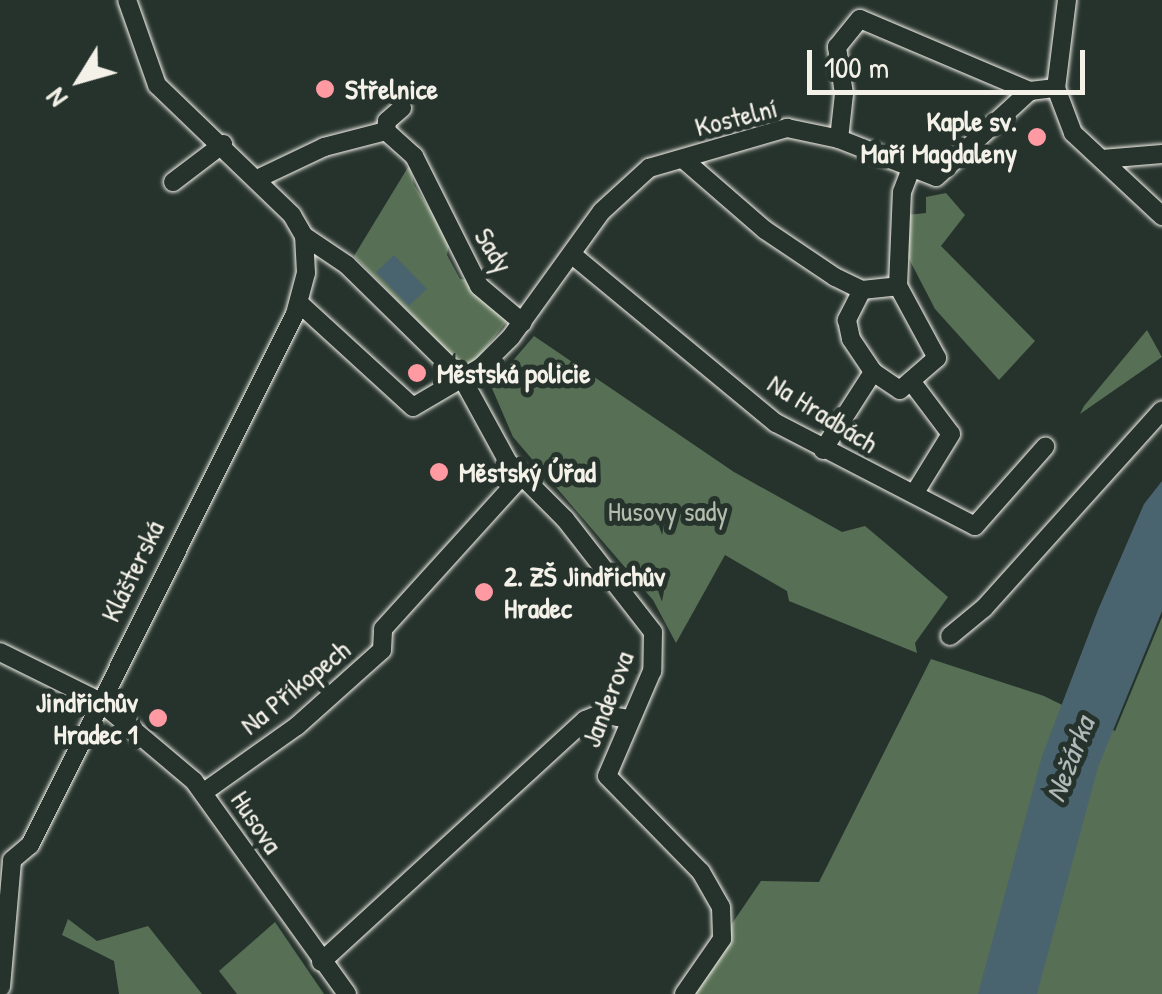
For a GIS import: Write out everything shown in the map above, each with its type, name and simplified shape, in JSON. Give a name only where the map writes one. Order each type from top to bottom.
[{"type":"street","name":"Janderova","points":[[127,0],[143,55],[163,92],[259,178],[304,236],[347,265],[462,378],[521,476],[565,519],[653,632],[652,671],[627,719],[608,776],[701,872],[724,922],[722,939],[684,994]]},
{"type":"street","points":[[1067,0],[1056,88],[1073,133],[1162,216]]},
{"type":"street","points":[[838,139],[844,94],[836,47],[860,19],[1030,92],[1056,88]]},
{"type":"street","points":[[862,290],[847,320],[851,339],[873,372],[889,387],[900,390],[938,358],[898,286],[902,192],[910,171],[926,177],[948,173],[1030,92]]},
{"type":"street","points":[[259,178],[324,147],[386,131],[386,120],[402,108]]},
{"type":"street","name":"Kostelní","points":[[523,322],[575,257],[602,212],[649,168],[787,128],[838,139],[910,171]]},
{"type":"street","name":"Sady","points":[[386,131],[414,156],[479,286],[523,322]]},
{"type":"street","points":[[173,182],[223,144]]},
{"type":"street","points":[[1102,159],[1162,154]]},
{"type":"street","points":[[683,159],[765,230],[862,290],[898,286]]},
{"type":"street","name":"Klášterská","points":[[6,860],[30,845],[299,303],[306,274],[304,236]]},
{"type":"street","name":"Na Hradbách","points":[[575,257],[776,423],[823,450],[916,490],[975,526],[1045,448]]},
{"type":"street","points":[[299,303],[413,407],[462,378],[523,322]]},
{"type":"street","points":[[823,450],[873,372]]},
{"type":"street","points":[[911,381],[950,434],[916,490]]},
{"type":"street","points":[[950,636],[984,608],[1162,410]]},
{"type":"street","name":"Na Příkopech","points":[[204,792],[297,726],[382,650],[382,629],[521,476]]},
{"type":"street","name":"Husova","points":[[0,652],[99,701],[204,792],[346,994]]},
{"type":"street","points":[[322,962],[585,720],[600,714],[627,719]]},
{"type":"street","points":[[1,987],[6,860]]},
{"type":"green space","points":[[410,164],[414,185],[450,240],[447,255],[460,279],[470,280],[508,320],[474,363],[459,363],[354,256]]},
{"type":"green space","points":[[946,193],[965,215],[941,246],[1035,341],[999,380],[935,309],[907,255],[907,215],[926,213],[926,197]]},
{"type":"green space","points":[[1147,330],[1162,357],[1080,414],[1084,406]]},
{"type":"green space","name":"Husovy sady","points":[[534,336],[734,472],[842,532],[865,526],[948,597],[915,643],[917,653],[789,601],[787,591],[725,555],[676,643],[653,600],[513,437],[491,386]]},
{"type":"green space","points":[[1162,617],[1162,994],[684,994],[761,881],[819,882],[931,659],[1044,696],[1115,731]]},
{"type":"green space","points":[[68,919],[97,941],[148,926],[202,994],[119,994],[114,961],[62,935]]},
{"type":"green space","points":[[275,922],[324,994],[237,994],[219,971]]},
{"type":"water","points":[[394,255],[427,289],[409,306],[376,272]]},
{"type":"water","name":"Nežárka","points":[[1162,481],[1162,611],[1098,767],[1037,994],[978,994],[1042,756],[1144,504]]},
{"type":"place","name":"Střelnice","points":[[325,89]]},
{"type":"place","name":"Kaple sv. Maří Magdaleny","points":[[1037,137]]},
{"type":"place","name":"Městská policie","points":[[417,373]]},
{"type":"place","name":"Městský Úřad","points":[[439,472]]},
{"type":"place","name":"2. ZŠ Jindřichův Hradec","points":[[484,592]]},
{"type":"place","name":"Jindřichův Hradec 1","points":[[158,718]]}]
